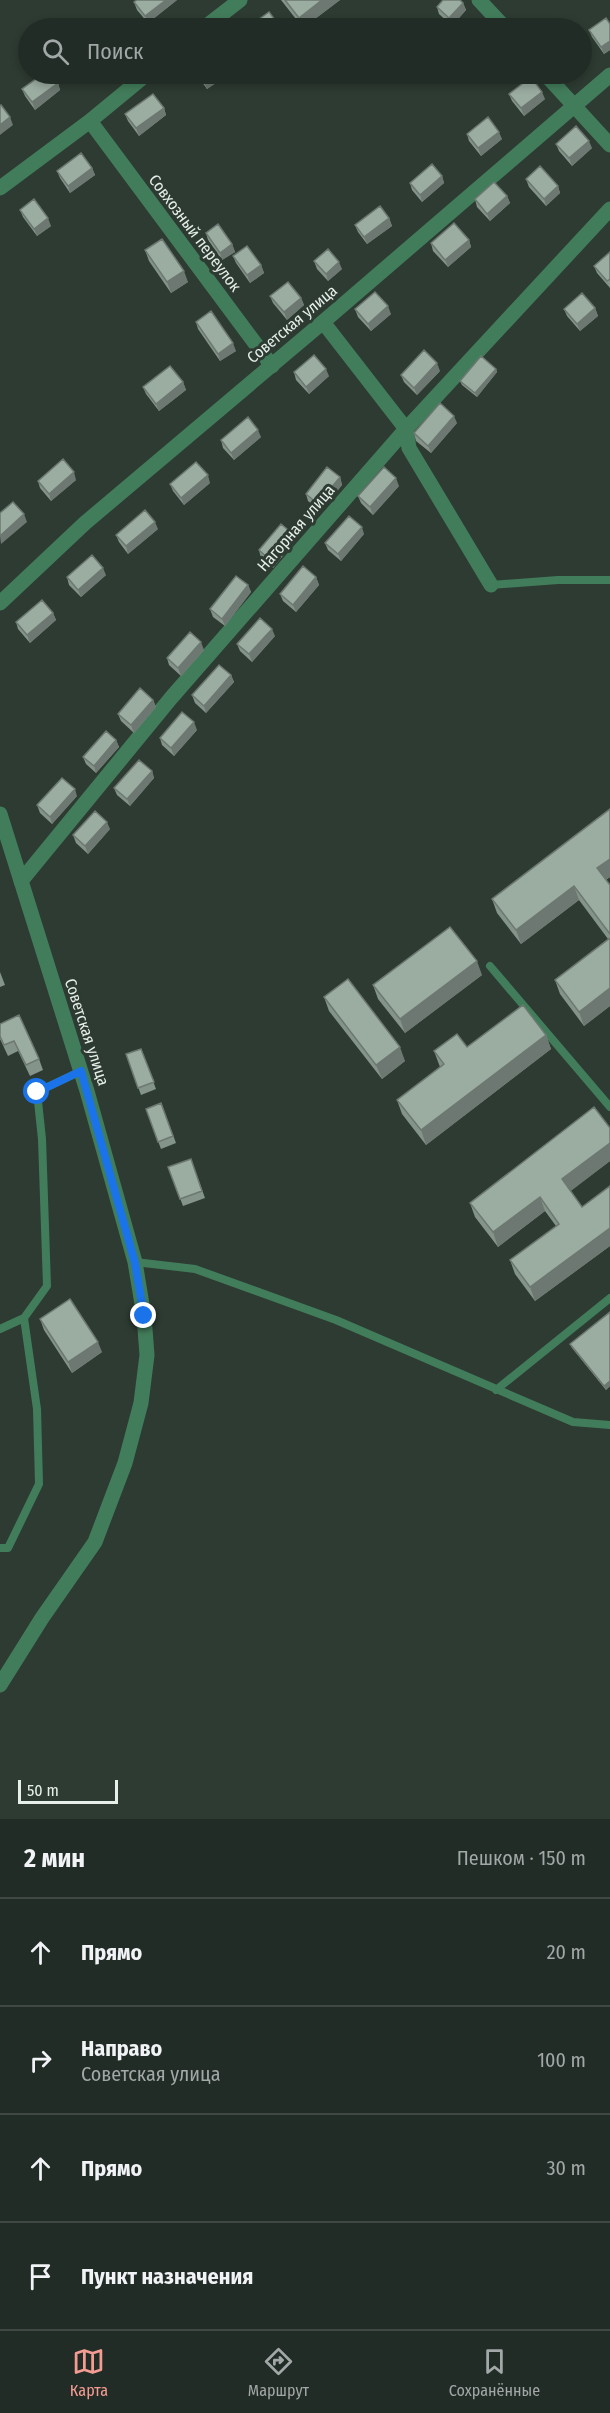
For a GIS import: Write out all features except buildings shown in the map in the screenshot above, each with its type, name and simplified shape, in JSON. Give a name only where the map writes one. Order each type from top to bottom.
[{"type":"street","points":[[217,18],[240,0]]},
{"type":"street","points":[[479,0],[495,18]]},
{"type":"street","name":"Советская улица","points":[[0,603],[85,523],[272,366],[610,75]]},
{"type":"street","points":[[0,188],[90,121],[135,84]]},
{"type":"street","points":[[554,84],[610,144]]},
{"type":"street","name":"Совхозный переулок","points":[[90,121],[272,366]]},
{"type":"street","name":"Нагорная улица","points":[[21,881],[171,699],[406,429],[610,209]]},
{"type":"street","points":[[323,322],[406,429],[409,448],[491,585]]},
{"type":"street","name":"Советская улица","points":[[0,814],[81,1071],[135,1263],[144,1316],[147,1355],[141,1403],[125,1463],[95,1542],[42,1618],[0,1685]]},
{"type":"lane","points":[[491,585],[558,580],[610,580]]},
{"type":"lane","points":[[490,966],[610,1107]]},
{"type":"lane","points":[[0,1329],[24,1318],[47,1286],[42,1139],[37,1092],[81,1071]]},
{"type":"lane","points":[[135,1263],[195,1269],[336,1320],[573,1422],[610,1425]]},
{"type":"lane","points":[[496,1390],[610,1298]]},
{"type":"lane","points":[[0,1548],[8,1548],[39,1484],[37,1410],[24,1318]]},
{"type":"route","points":[[37,1092],[81,1071],[135,1263],[144,1316]]}]
